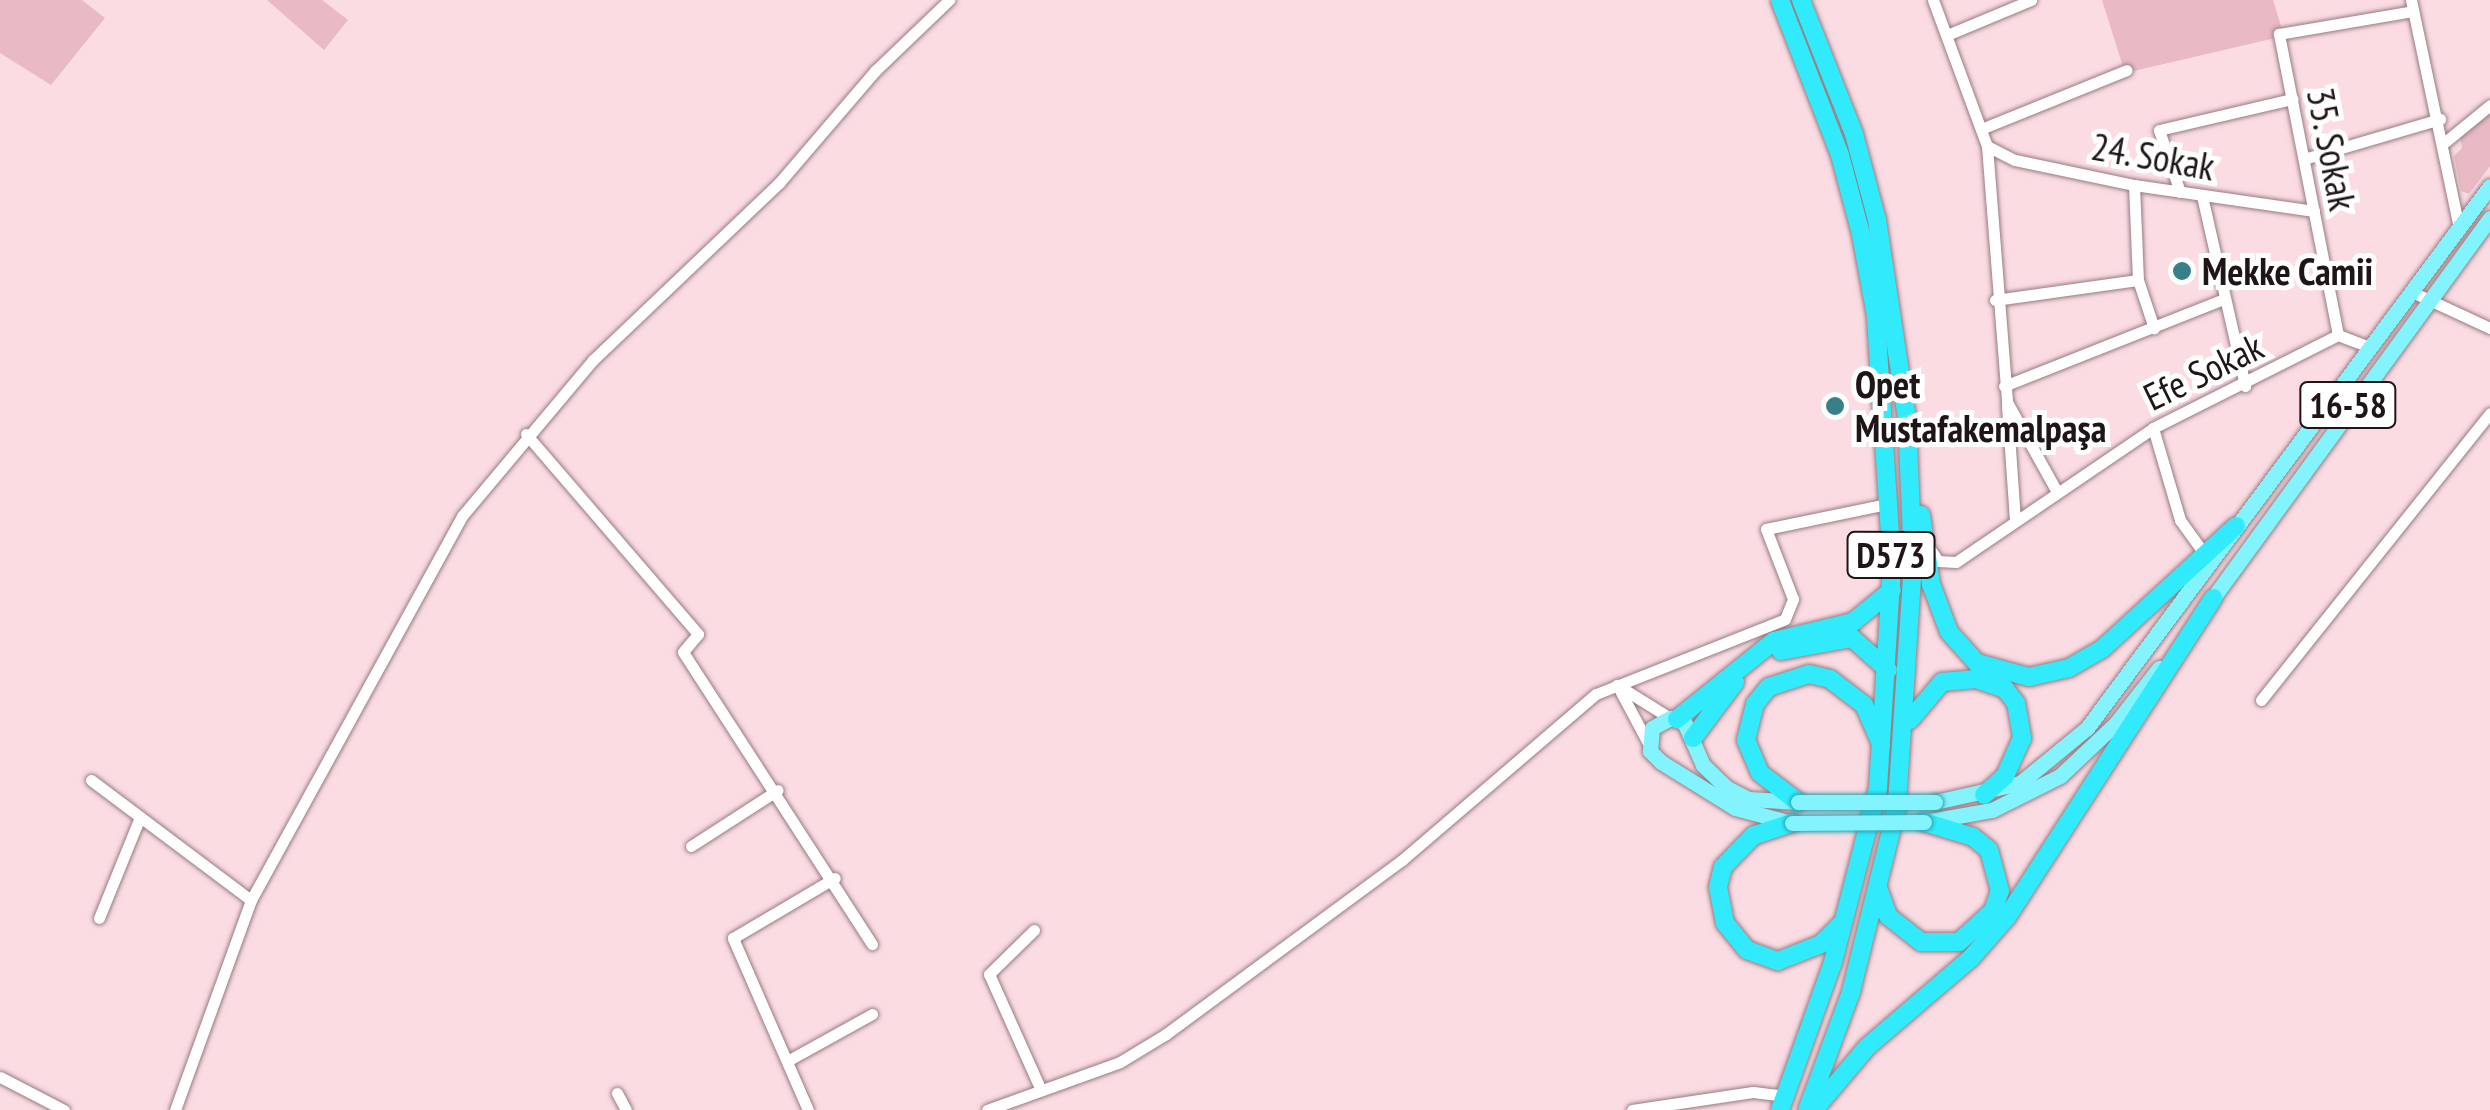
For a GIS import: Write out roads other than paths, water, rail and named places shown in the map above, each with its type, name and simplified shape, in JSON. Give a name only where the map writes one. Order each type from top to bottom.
[{"type":"highway","name":"D573","points":[[1780,0],[1840,155],[1862,234],[1876,316],[1892,590],[1878,788],[1846,920],[1783,1103]]},
{"type":"highway","name":"D573","points":[[1801,0],[1854,134],[1877,220],[1907,419],[1913,563],[1907,725],[1878,888],[1850,992],[1810,1110]]},
{"type":"highway","points":[[1907,419],[1924,542],[1938,609],[1960,648],[1992,670],[2029,677],[2069,668],[2102,649],[2209,558],[2236,526]]},
{"type":"highway","points":[[1674,719],[1774,641],[1852,622],[1892,590]]},
{"type":"highway","points":[[1810,1110],[1867,1046],[1971,958],[2007,917],[2213,598]]},
{"type":"highway","points":[[1693,739],[1744,674],[1796,646],[1852,638],[1888,670]]},
{"type":"highway","points":[[1798,802],[1760,773],[1746,740],[1755,704],[1769,687],[1799,675],[1830,679],[1864,705],[1881,745]]},
{"type":"highway","points":[[1907,725],[1942,682],[1976,680],[2004,689],[2016,703],[2022,738],[2005,776],[1984,794]]},
{"type":"highway","points":[[1792,822],[1754,836],[1723,867],[1718,887],[1725,923],[1747,950],[1778,961],[1821,944],[1846,920]]},
{"type":"highway","points":[[1878,888],[1888,916],[1922,942],[1959,942],[1993,911],[2000,891],[1989,850],[1972,837],[1924,822]]},
{"type":"main road","name":"16-58","points":[[2236,526],[2490,186]]},
{"type":"main road","name":"16-58","points":[[2213,598],[2490,218]]},
{"type":"main road","points":[[2209,558],[2087,728],[2050,764],[1984,794],[1935,802],[1749,799],[1726,788],[1703,766],[1693,739],[1674,719],[1652,728],[1648,744],[1655,757],[1735,808],[1792,822],[1924,822],[1992,810],[2060,776],[2116,723],[2213,598]]},
{"type":"main road","points":[[1669,764],[1684,760],[1693,739]]},
{"type":"street","points":[[176,1110],[251,900],[462,516],[526,434],[645,305],[780,183],[876,70],[949,0]]},
{"type":"street","points":[[1933,0],[1987,146],[1995,300],[2015,518]]},
{"type":"street","points":[[1946,35],[2031,0]]},
{"type":"street","points":[[2412,6],[2445,142],[2459,226]]},
{"type":"street","name":"35. Sokak","points":[[2338,336],[2279,34],[2412,6]]},
{"type":"street","points":[[1981,130],[2127,70]]},
{"type":"street","points":[[2180,192],[2159,130],[2292,99]]},
{"type":"street","points":[[2445,142],[2490,105]]},
{"type":"street","points":[[2304,159],[2440,120]]},
{"type":"street","name":"24. Sokak","points":[[1987,146],[2015,160],[2134,185],[2314,211]]},
{"type":"street","points":[[2134,185],[2138,280],[2154,328]]},
{"type":"street","points":[[2202,196],[2245,386]]},
{"type":"street","points":[[1995,300],[2138,280]]},
{"type":"street","points":[[2410,291],[2426,302],[2490,328]]},
{"type":"street","points":[[2004,386],[2224,299]]},
{"type":"street","points":[[2338,336],[2370,347]]},
{"type":"street","name":"Efe Sokak","points":[[1924,542],[1938,561],[1956,562],[2056,490],[2153,428],[2245,386],[2338,336]]},
{"type":"street","points":[[2007,402],[2056,490]]},
{"type":"street","points":[[2262,700],[2490,413]]},
{"type":"street","points":[[2153,428],[2180,520],[2209,558]]},
{"type":"street","points":[[526,434],[698,634],[683,652],[835,878],[872,944]]},
{"type":"street","points":[[987,1110],[1120,1062],[1166,1034],[1402,860],[1596,694],[1785,619],[1793,599],[1766,529],[1887,504]]},
{"type":"street","points":[[1617,686],[1674,719]]},
{"type":"street","points":[[1617,686],[1648,744]]},
{"type":"street","points":[[91,780],[251,900]]},
{"type":"street","points":[[692,846],[778,790]]},
{"type":"street","points":[[100,918],[140,817]]},
{"type":"street","points":[[808,1110],[733,938],[835,878]]},
{"type":"street","points":[[1034,930],[990,974],[997,1004],[1040,1088]]},
{"type":"street","points":[[788,1060],[872,1014]]},
{"type":"street","points":[[0,1077],[64,1110]]},
{"type":"street","points":[[1632,1110],[1753,1092],[1783,1103]]},
{"type":"street","points":[[617,1093],[626,1110]]},
{"type":"place","name":"Mekke Camii","points":[[2182,271]]},
{"type":"place","name":"Opet Mustafakemalpaşa","points":[[1835,406]]}]
